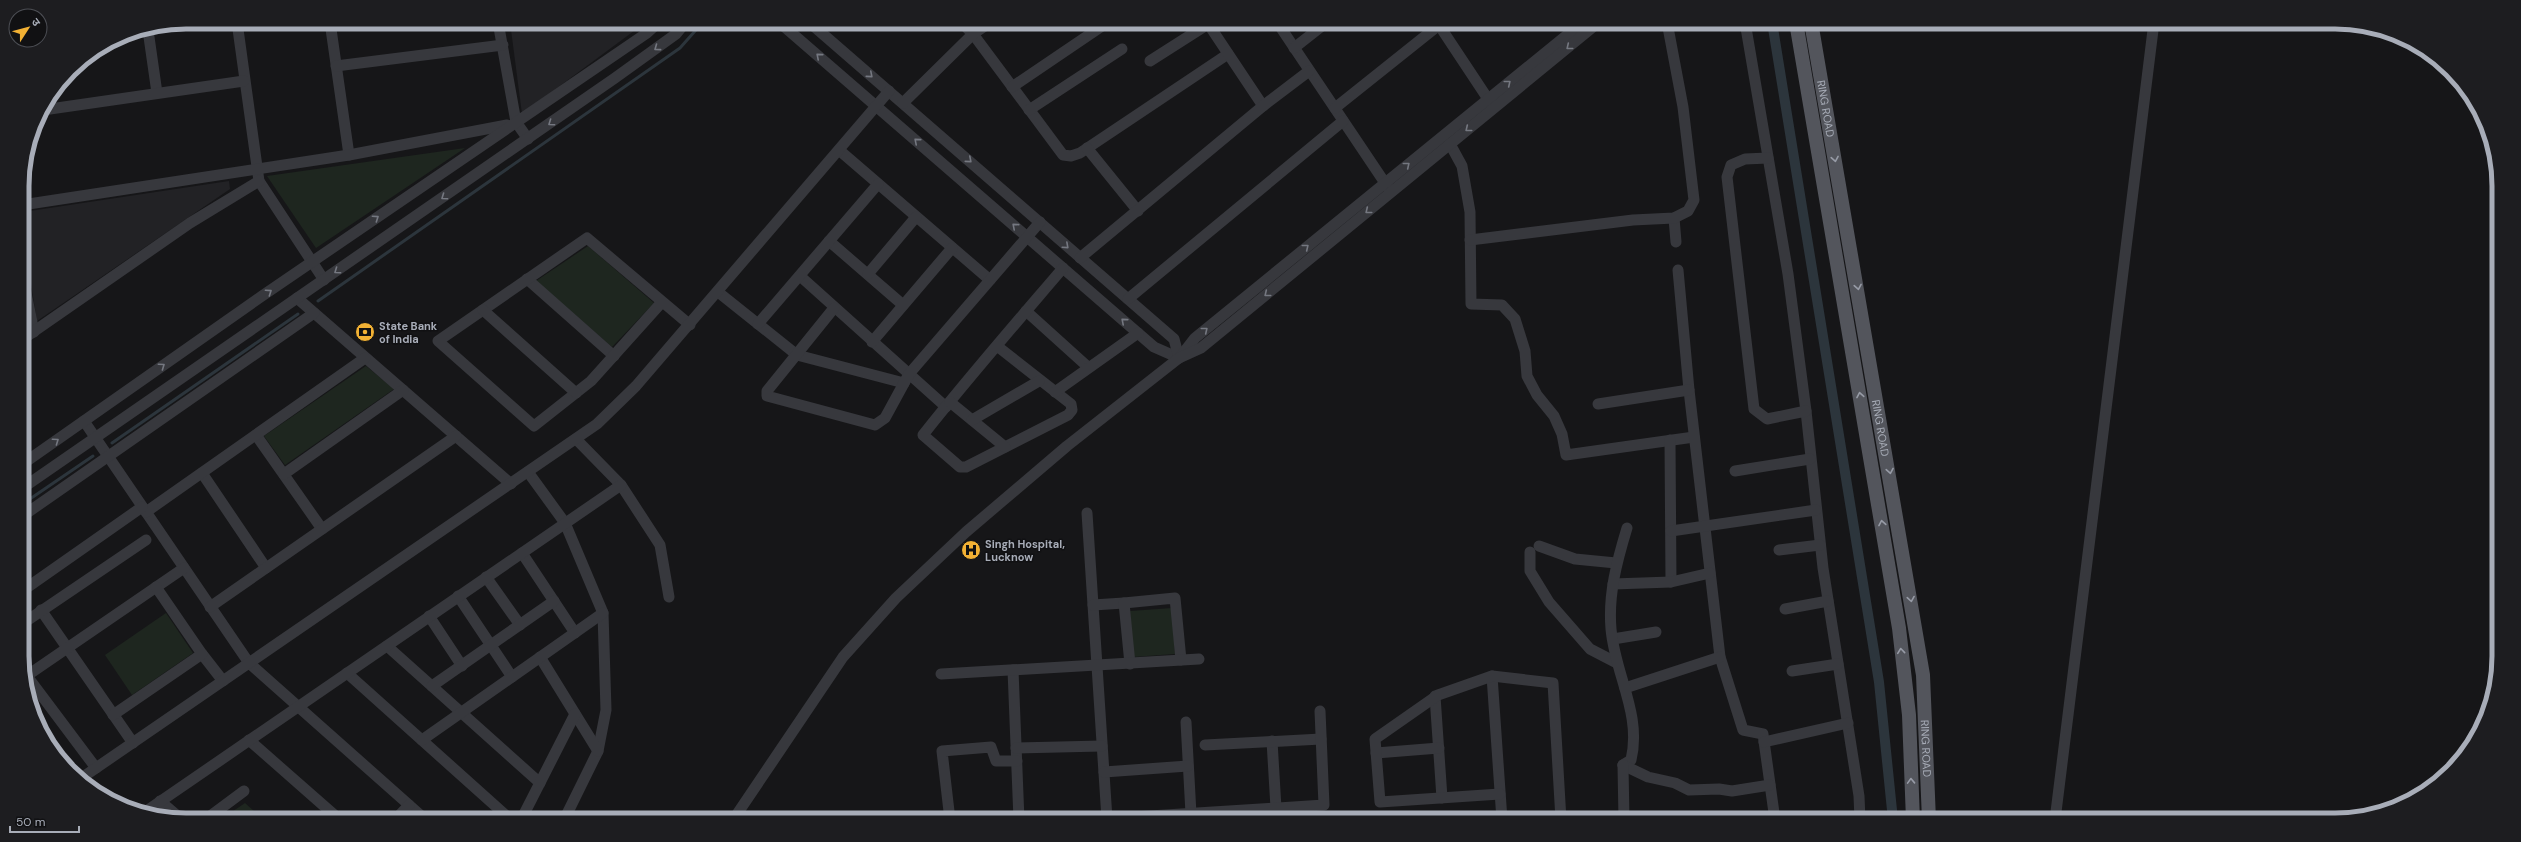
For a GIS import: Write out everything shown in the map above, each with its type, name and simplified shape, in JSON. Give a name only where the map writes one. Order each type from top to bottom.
[{"type":"main road","points":[[1797,29],[1899,628],[1909,715],[1913,813]]},
{"type":"main road","name":"RING ROAD","points":[[1813,29],[1923,675],[1929,813]]},
{"type":"street","points":[[237,29],[259,181],[324,280]]},
{"type":"street","points":[[331,29],[349,155]]},
{"type":"street","points":[[500,29],[516,122],[528,139]]},
{"type":"street","points":[[29,460],[312,262],[651,29]]},
{"type":"street","points":[[29,484],[528,139],[667,40],[679,29]]},
{"type":"street","points":[[787,29],[1138,333],[1154,346],[1179,358]]},
{"type":"street","points":[[817,29],[1174,339],[1179,358]]},
{"type":"street","points":[[968,29],[1063,155],[1071,156],[1087,148],[1228,54]]},
{"type":"street","points":[[903,103],[973,34],[980,29]]},
{"type":"street","points":[[1012,87],[1098,29]]},
{"type":"street","points":[[1150,61],[1198,29]]},
{"type":"street","points":[[1211,29],[1263,106]]},
{"type":"street","points":[[1282,29],[1388,187]]},
{"type":"street","points":[[1294,48],[1319,29]]},
{"type":"street","points":[[1335,108],[1432,29]]},
{"type":"street","points":[[1441,29],[1491,104]]},
{"type":"street","points":[[1388,187],[1450,144],[1491,104],[1575,29]]},
{"type":"street","points":[[738,813],[844,657],[896,598],[966,532],[1068,446],[1179,358],[1194,338],[1388,187],[1491,104],[1590,29]]},
{"type":"street","points":[[1470,240],[1633,220],[1674,218],[1688,211],[1694,200],[1683,107],[1668,29]]},
{"type":"street","points":[[1746,29],[1788,274],[1806,411],[1820,545],[1859,796],[1860,813]]},
{"type":"street","points":[[2056,813],[2153,29]]},
{"type":"street","points":[[148,33],[157,93]]},
{"type":"street","points":[[336,66],[503,45]]},
{"type":"street","points":[[1029,110],[1122,49]]},
{"type":"street","points":[[1080,258],[1263,106],[1309,71]]},
{"type":"street","points":[[49,109],[244,81]]},
{"type":"street","points":[[84,776],[598,424],[636,386],[690,325],[889,91]]},
{"type":"street","points":[[1128,299],[1343,121]]},
{"type":"street","points":[[29,204],[349,155],[494,128],[516,122]]},
{"type":"street","points":[[1450,144],[1462,166],[1470,212],[1471,304],[1502,305],[1515,319],[1525,351],[1527,376],[1537,395],[1554,416],[1562,434],[1566,455],[1694,437]]},
{"type":"street","points":[[1087,148],[1138,211]]},
{"type":"street","points":[[839,150],[990,280]]},
{"type":"street","points":[[1768,158],[1745,159],[1731,165],[1728,177],[1754,409],[1767,419],[1806,411]]},
{"type":"street","points":[[29,335],[190,223],[259,181]]},
{"type":"street","points":[[758,324],[878,184]]},
{"type":"street","points":[[868,274],[916,217]]},
{"type":"street","points":[[1674,218],[1676,242]]},
{"type":"street","points":[[834,308],[767,391],[767,396],[875,425],[885,418],[906,379],[1040,222]]},
{"type":"street","points":[[662,302],[592,381],[534,426],[438,341],[587,238],[690,325]]},
{"type":"street","points":[[829,242],[903,305]]},
{"type":"street","points":[[872,342],[952,248]]},
{"type":"street","points":[[997,346],[1039,381],[1071,404],[1072,410],[1068,414],[966,467],[956,465],[923,436],[948,404],[997,346],[1026,312],[1063,268]]},
{"type":"street","points":[[1678,270],[1694,437],[1720,657],[1743,730],[1763,734],[1774,813]]},
{"type":"street","points":[[800,276],[872,342],[906,379],[972,420],[1005,447]]},
{"type":"street","points":[[527,279],[614,356]]},
{"type":"street","points":[[718,292],[797,355],[906,379]]},
{"type":"street","points":[[297,298],[511,484]]},
{"type":"street","points":[[29,307],[34,332]]},
{"type":"street","points":[[483,310],[576,393]]},
{"type":"street","points":[[1026,312],[1088,367]]},
{"type":"street","points":[[29,512],[314,313]]},
{"type":"street","points":[[1055,392],[1088,367],[1138,333]]},
{"type":"street","points":[[29,586],[144,509],[202,473],[365,358]]},
{"type":"street","points":[[972,420],[1039,381]]},
{"type":"street","points":[[284,474],[403,390]]},
{"type":"street","points":[[1598,404],[1689,390]]},
{"type":"street","points":[[84,421],[249,663],[418,813]]},
{"type":"street","points":[[256,435],[322,529]]},
{"type":"street","points":[[210,607],[456,436]]},
{"type":"street","points":[[576,439],[621,485],[660,545],[669,597]]},
{"type":"street","points":[[1670,440],[1671,582]]},
{"type":"street","points":[[1735,471],[1810,459]]},
{"type":"street","points":[[528,472],[565,523],[603,613],[606,710],[598,751],[567,813]]},
{"type":"street","points":[[202,473],[266,568]]},
{"type":"street","points":[[149,809],[621,485]]},
{"type":"street","points":[[1671,531],[1816,510]]},
{"type":"street","points":[[1087,513],[1107,813]]},
{"type":"street","points":[[1623,765],[1631,760],[1636,741],[1617,663],[1613,639],[1613,584],[1616,563],[1627,528]]},
{"type":"street","points":[[29,619],[146,540]]},
{"type":"street","points":[[1779,550],[1820,545]]},
{"type":"street","points":[[1616,563],[1575,559],[1535,549],[1530,570],[1549,602],[1590,649],[1617,663]]},
{"type":"street","points":[[522,553],[575,633]]},
{"type":"street","points":[[30,673],[184,568]]},
{"type":"street","points":[[1613,584],[1671,582],[1710,573]]},
{"type":"street","points":[[486,577],[520,625]]},
{"type":"street","points":[[156,587],[202,654],[223,681]]},
{"type":"street","points":[[458,596],[512,677]]},
{"type":"street","points":[[1093,605],[1175,598],[1181,660]]},
{"type":"street","points":[[432,686],[554,601]]},
{"type":"street","points":[[1785,609],[1828,602]]},
{"type":"street","points":[[1124,603],[1130,664]]},
{"type":"street","points":[[41,610],[132,743]]},
{"type":"street","points":[[422,740],[603,613]]},
{"type":"street","points":[[429,616],[462,666]]},
{"type":"street","points":[[1613,639],[1656,632]]},
{"type":"street","points":[[386,646],[540,783]]},
{"type":"street","points":[[113,715],[202,654]]},
{"type":"street","points":[[540,657],[598,751]]},
{"type":"street","points":[[1624,688],[1720,657]]},
{"type":"street","points":[[941,674],[1199,659]]},
{"type":"street","points":[[1792,671],[1838,664]]},
{"type":"street","points":[[1013,670],[1019,813]]},
{"type":"street","points":[[347,673],[503,813]]},
{"type":"street","points":[[1492,676],[1501,813]]},
{"type":"street","points":[[1500,794],[1380,802],[1375,739],[1435,696],[1492,676],[1553,683],[1561,813]]},
{"type":"street","points":[[31,683],[96,768]]},
{"type":"street","points":[[1435,696],[1442,798]]},
{"type":"street","points":[[1220,813],[1276,808],[1324,806],[1320,711]]},
{"type":"street","points":[[525,813],[575,714]]},
{"type":"street","points":[[1186,722],[1188,766],[1197,813]]},
{"type":"street","points":[[1764,742],[1848,723]]},
{"type":"street","points":[[1205,745],[1321,739]]},
{"type":"street","points":[[249,740],[332,813]]},
{"type":"street","points":[[1272,741],[1276,808]]},
{"type":"street","points":[[949,813],[942,751],[991,746],[996,761],[1017,761]]},
{"type":"street","points":[[1016,748],[1102,746]]},
{"type":"street","points":[[1376,753],[1438,748]]},
{"type":"street","points":[[1623,765],[1648,777],[1675,783],[1689,790],[1719,789],[1732,791],[1770,786]]},
{"type":"street","points":[[1623,765],[1624,813]]},
{"type":"street","points":[[1104,772],[1188,766]]},
{"type":"street","points":[[215,813],[244,792]]},
{"type":"street","points":[[160,801],[174,813]]},
{"type":"street","points":[[402,813],[409,805]]},
{"type":"shaded area","points":[[511,29],[637,29],[522,114]]},
{"type":"shaded area","points":[[465,148],[316,248],[267,176]]},
{"type":"shaded area","points":[[229,181],[230,189],[37,321],[29,272],[29,211]]},
{"type":"shaded area","points":[[588,246],[654,303],[612,347],[536,281]]},
{"type":"shaded area","points":[[366,366],[394,389],[285,465],[264,436]]},
{"type":"shaded area","points":[[1172,608],[1175,654],[1133,657],[1130,611]]},
{"type":"shaded area","points":[[166,613],[193,653],[132,695],[105,655]]},
{"type":"shaded area","points":[[245,803],[256,813],[230,813]]},
{"type":"waterway","points":[[318,301],[680,48],[697,29]]},
{"type":"waterway","points":[[1773,29],[1879,682],[1892,813]]},
{"type":"waterway","points":[[112,443],[298,314]]},
{"type":"waterway","points":[[29,500],[93,456]]},
{"type":"place","name":"State Bank of India","points":[[365,332]]},
{"type":"place","name":"Singh Hospital, Lucknow","points":[[971,550]]}]
